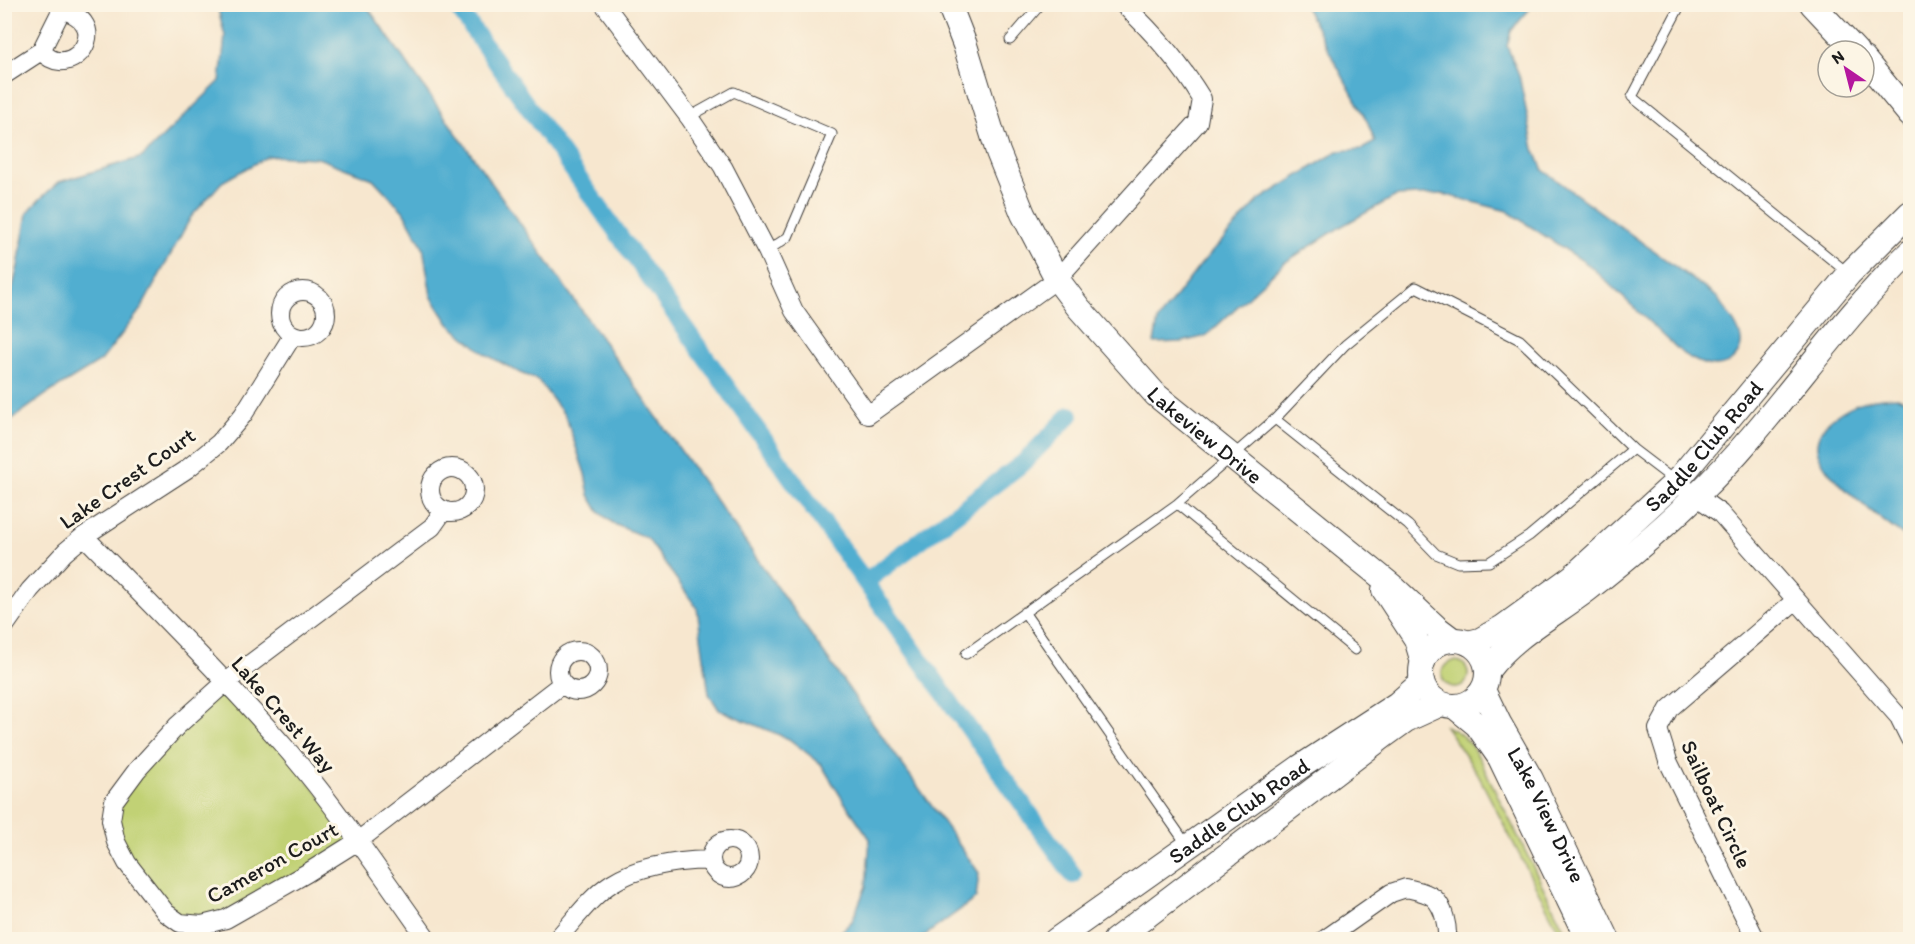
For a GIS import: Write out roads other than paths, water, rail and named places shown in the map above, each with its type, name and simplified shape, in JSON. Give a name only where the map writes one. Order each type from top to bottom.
[{"type":"street","points":[[604,4],[689,117],[723,167],[767,251],[794,311],[868,415],[1057,279],[1198,122],[1203,99],[1188,76],[1149,28],[1123,4]]},
{"type":"street","name":"Lakeview Drive","points":[[949,4],[965,45],[998,152],[1023,214],[1057,279],[1078,308],[1156,395],[1371,571],[1410,600],[1427,619],[1460,641]]},
{"type":"street","points":[[1812,4],[1845,39]]},
{"type":"street","points":[[4,75],[40,51],[62,7],[78,17],[86,27],[87,38],[81,52],[67,62],[57,62],[40,51]]},
{"type":"street","points":[[1876,73],[1911,115]]},
{"type":"street","name":"Saddle Club Road","points":[[1460,641],[1480,640],[1503,627],[1572,577],[1676,482],[1849,274],[1911,213]]},
{"type":"street","name":"Saddle Club Road","points":[[1485,680],[1498,656],[1586,591],[1697,496],[1732,459],[1888,274],[1911,252]]},
{"type":"street","name":"Lake Crest Court","points":[[4,627],[49,568],[84,536],[162,486],[219,442],[243,415],[293,335]]},
{"type":"street","points":[[1676,482],[1720,513],[1899,717],[1911,739]]},
{"type":"street","name":"Cameron Court","points":[[444,510],[432,527],[226,682],[177,726],[137,770],[114,801],[111,820],[116,842],[127,863],[166,914],[180,923],[202,925],[226,919],[358,841],[562,684]]},
{"type":"street","name":"Lake Crest Way","points":[[84,536],[226,682],[292,755],[358,841],[428,939]]},
{"type":"street","name":"Lakeview Drive","points":[[1371,571],[1416,639],[1423,672]]},
{"type":"street","name":"Sailboat Circle","points":[[1756,939],[1668,761],[1658,729],[1669,709],[1796,600]]},
{"type":"street","points":[[1460,641],[1478,649],[1484,659],[1485,680],[1476,699],[1466,705],[1448,705],[1426,691],[1423,672],[1435,647],[1460,641]]},
{"type":"street","name":"Saddle Club Road","points":[[1056,939],[1300,767],[1397,704],[1423,672]]},
{"type":"street","name":"Lake View Drive","points":[[1485,680],[1499,723],[1531,779],[1608,939]]},
{"type":"street","name":"Saddle Club Road","points":[[1115,939],[1384,735],[1406,720],[1448,705]]},
{"type":"street","name":"Lake View Drive","points":[[1448,705],[1477,725],[1500,758],[1588,939]]},
{"type":"street","points":[[556,939],[595,897],[630,873],[680,861],[710,860]]},
{"type":"street","points":[[1324,939],[1391,893],[1406,888],[1434,898],[1442,912],[1448,932],[1447,939]]},
{"type":"lane","points":[[1010,40],[1041,4]]},
{"type":"lane","points":[[1682,4],[1632,97],[1849,274]]},
{"type":"lane","points":[[689,117],[734,92],[832,134],[788,237],[767,251]]},
{"type":"lane","points":[[966,654],[1177,504],[1275,419],[1345,345],[1416,287],[1520,340],[1634,449],[1676,482]]},
{"type":"lane","points":[[1275,419],[1408,525],[1436,554],[1458,563],[1489,562],[1529,536],[1634,449]]},
{"type":"lane","points":[[1177,504],[1354,650]]},
{"type":"lane","points":[[1024,612],[1189,847]]},
{"type":"water","points":[[1534,4],[1511,31],[1507,46],[1519,75],[1534,149],[1543,170],[1718,298],[1740,335],[1740,347],[1731,361],[1720,366],[1710,366],[1683,354],[1589,265],[1507,211],[1443,194],[1396,196],[1342,226],[1284,263],[1206,336],[1182,342],[1154,343],[1158,320],[1201,264],[1259,200],[1338,151],[1362,149],[1375,142],[1368,123],[1304,5]]},
{"type":"water","points":[[217,5],[366,5],[979,873],[976,898],[920,939],[834,939],[852,921],[866,886],[870,839],[821,764],[789,739],[719,710],[709,694],[697,608],[647,538],[614,524],[599,512],[589,495],[585,474],[566,417],[538,380],[485,354],[449,324],[431,296],[423,247],[403,211],[373,179],[318,158],[268,156],[222,182],[191,217],[141,309],[101,361],[47,394],[5,424],[5,319],[18,266],[27,213],[59,182],[142,157],[220,81],[225,36]]},
{"type":"water","points":[[1898,397],[1910,403],[1910,541],[1856,499],[1829,472],[1817,448],[1819,435],[1824,427],[1849,407],[1864,401]]},
{"type":"waterway","points":[[455,4],[1073,875]]},
{"type":"waterway","points":[[865,582],[1023,463],[1070,415]]}]
